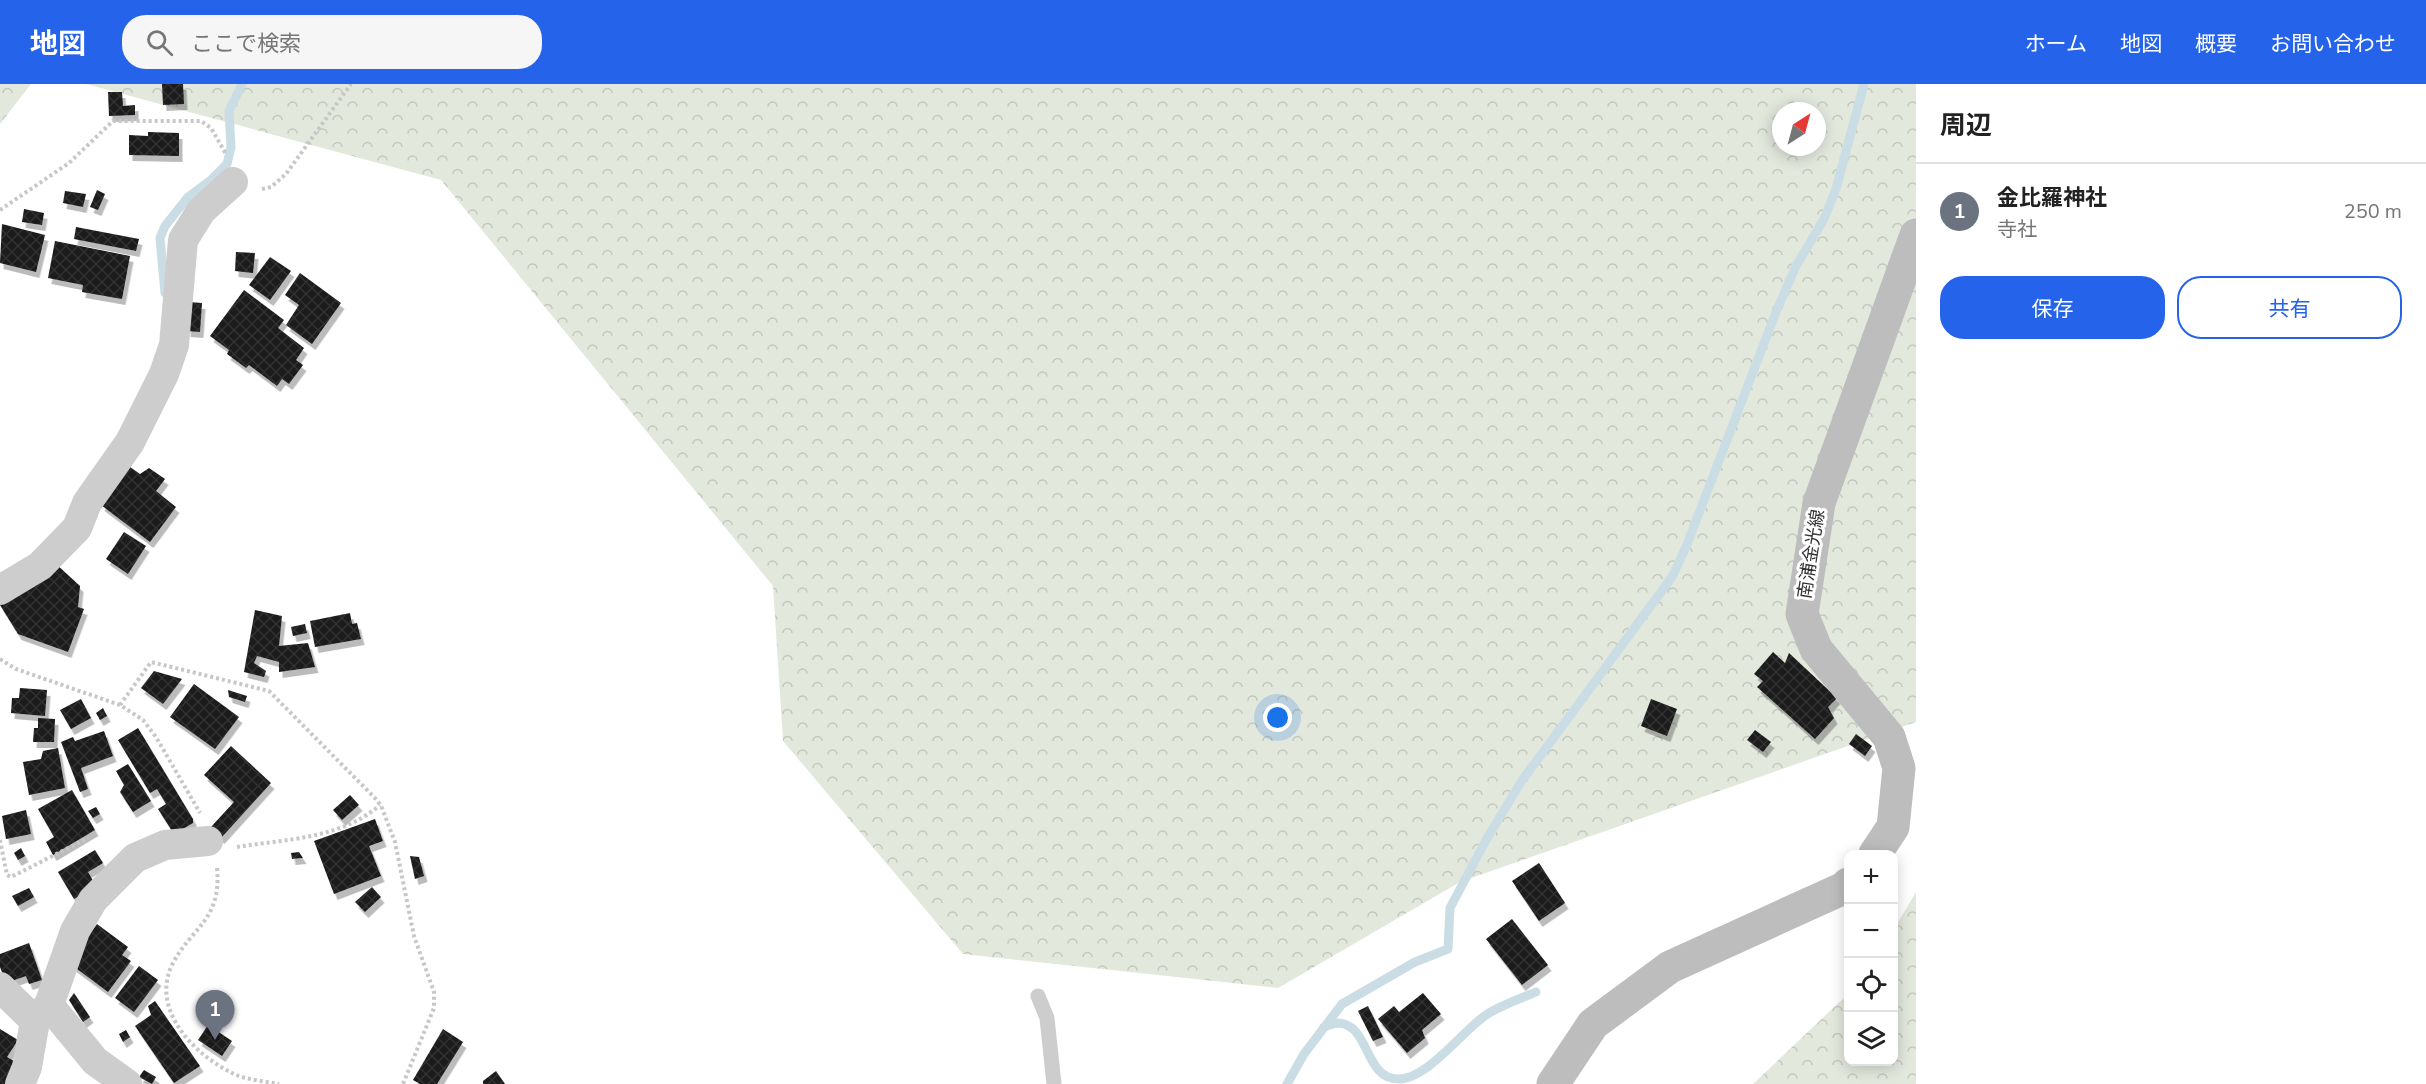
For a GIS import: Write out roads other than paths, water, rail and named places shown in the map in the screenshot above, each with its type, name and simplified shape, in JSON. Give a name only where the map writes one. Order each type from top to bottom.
[{"type":"main road","name":"南浦金光線","points":[[1878,850],[1893,827],[1899,768],[1889,737],[1816,649],[1802,614],[1819,503],[1916,234]]},
{"type":"main road","points":[[1553,1084],[1593,1024],[1670,967],[1844,888]]},
{"type":"street","points":[[0,590],[40,566],[77,528],[87,503],[130,442],[164,374],[174,345],[183,240],[201,211],[232,182]]},
{"type":"street","points":[[20,1084],[42,1013],[75,931],[93,900],[135,858],[165,845],[220,844]]},
{"type":"street","points":[[0,987],[42,1013],[95,1061],[128,1084]]},
{"type":"lane","points":[[1038,996],[1047,1018],[1054,1084]]},
{"type":"waterway","points":[[165,293],[160,238],[165,226],[188,197],[211,180],[227,164],[231,147],[229,111],[242,84]]},
{"type":"waterway","points":[[1287,1084],[1304,1054],[1342,1004],[1415,962],[1448,949],[1450,908],[1486,840],[1521,782],[1672,577],[1686,547],[1776,312],[1796,266],[1824,219],[1836,189],[1864,84]]},
{"type":"waterway","points":[[1324,1027],[1338,1023],[1348,1026],[1356,1032],[1379,1070],[1387,1077],[1398,1079],[1409,1077],[1433,1063],[1486,1015],[1536,992]]},
{"type":"place","name":"金比羅神社","points":[[215,1040]]}]
